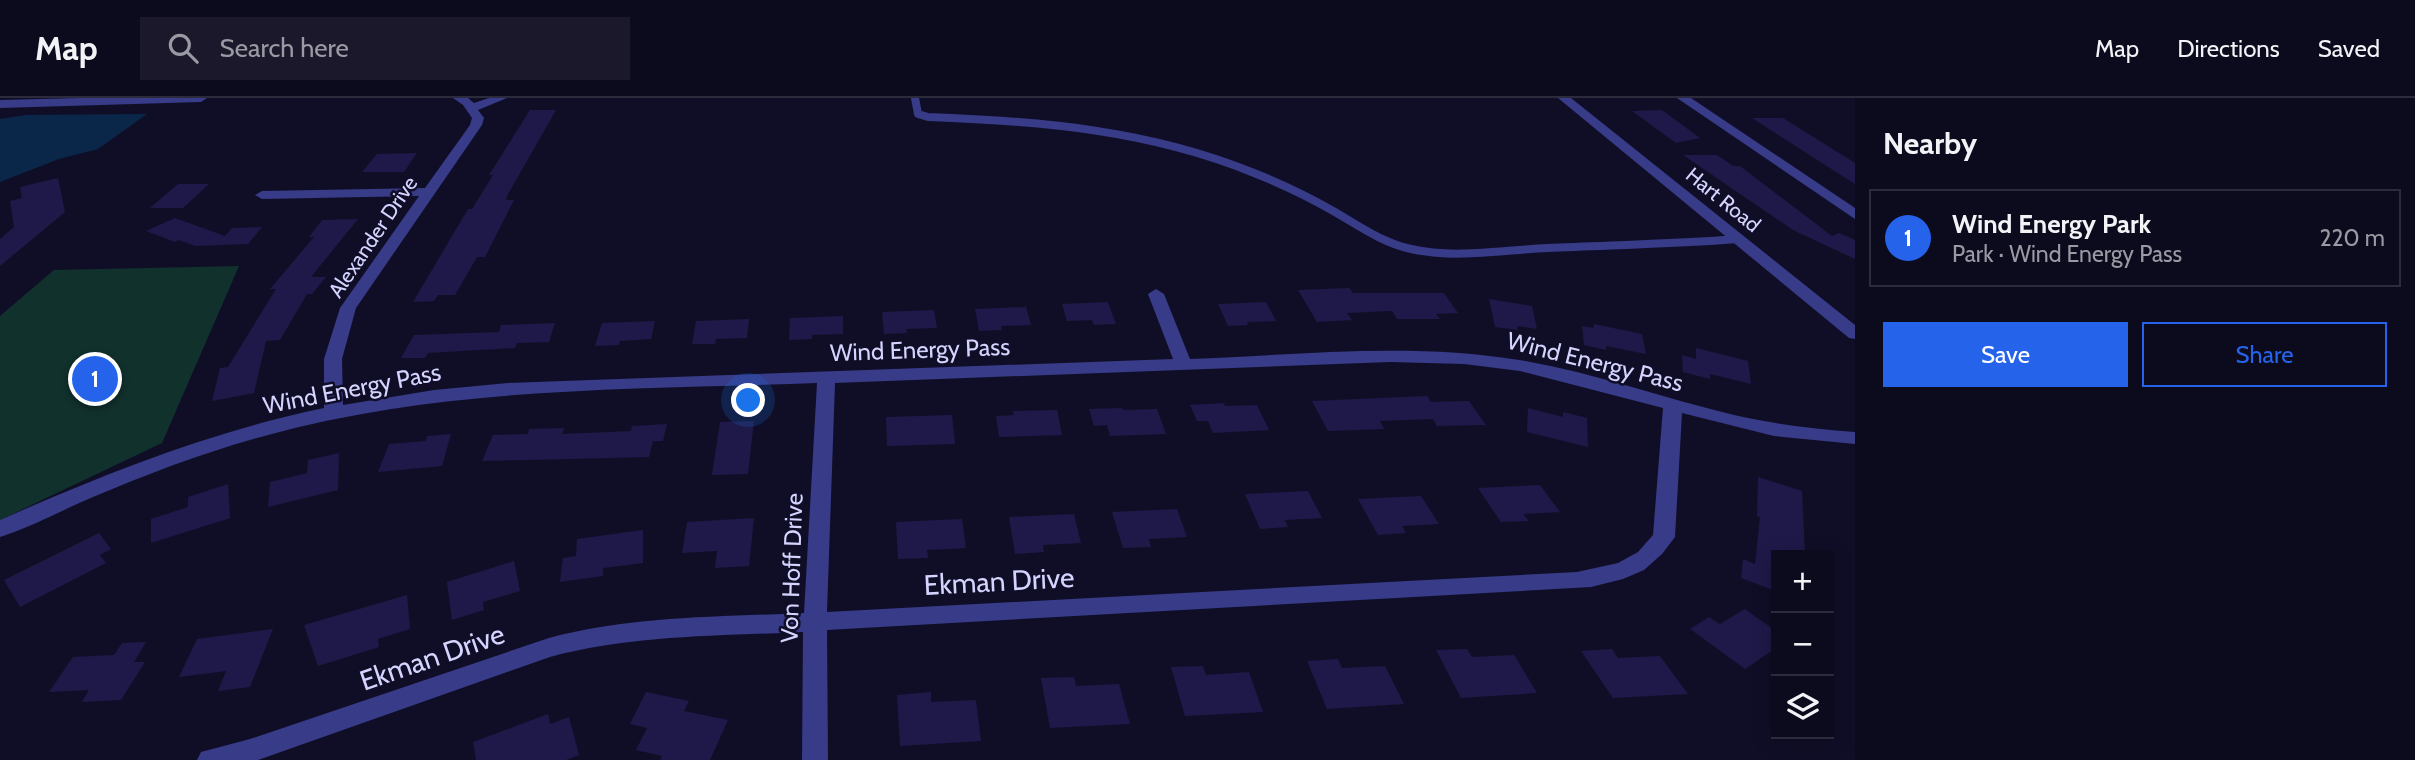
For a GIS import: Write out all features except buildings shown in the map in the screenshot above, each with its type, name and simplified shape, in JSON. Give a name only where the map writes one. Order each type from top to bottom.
[{"type":"street","points":[[0,104],[201,98]]},
{"type":"street","points":[[465,102],[501,98]]},
{"type":"street","name":"Hart Road","points":[[1565,98],[1855,334]]},
{"type":"street","points":[[1683,98],[1855,215]]},
{"type":"street","name":"Alexander Drive","points":[[334,413],[330,368],[333,349],[348,308],[476,125],[478,118],[465,102]]},
{"type":"street","points":[[262,195],[429,192]]},
{"type":"street","points":[[1156,294],[1184,365]]},
{"type":"street","name":"Wind Energy Pass","points":[[0,529],[119,478],[176,458],[334,413],[422,397],[508,389],[1390,356],[1460,357],[1535,368],[1758,427],[1855,438]]},
{"type":"street","name":"Von Hoff Drive","points":[[815,760],[815,621],[826,378]]},
{"type":"street","name":"Ekman Drive","points":[[210,760],[250,751],[549,648],[589,637],[815,621],[1577,581],[1625,573],[1652,553],[1664,537],[1673,406]]},
{"type":"lane","points":[[915,98],[918,114],[922,116],[1064,125],[1126,134],[1182,147],[1252,171],[1326,207],[1384,241],[1410,248],[1479,252],[1738,239]]},
{"type":"green space","points":[[239,266],[162,443],[0,520],[0,316],[54,270]]},
{"type":"water","points":[[147,114],[98,149],[59,159],[0,182],[0,119],[26,115]]},
{"type":"place","name":"Wind Energy Park","points":[[95,379]]}]
